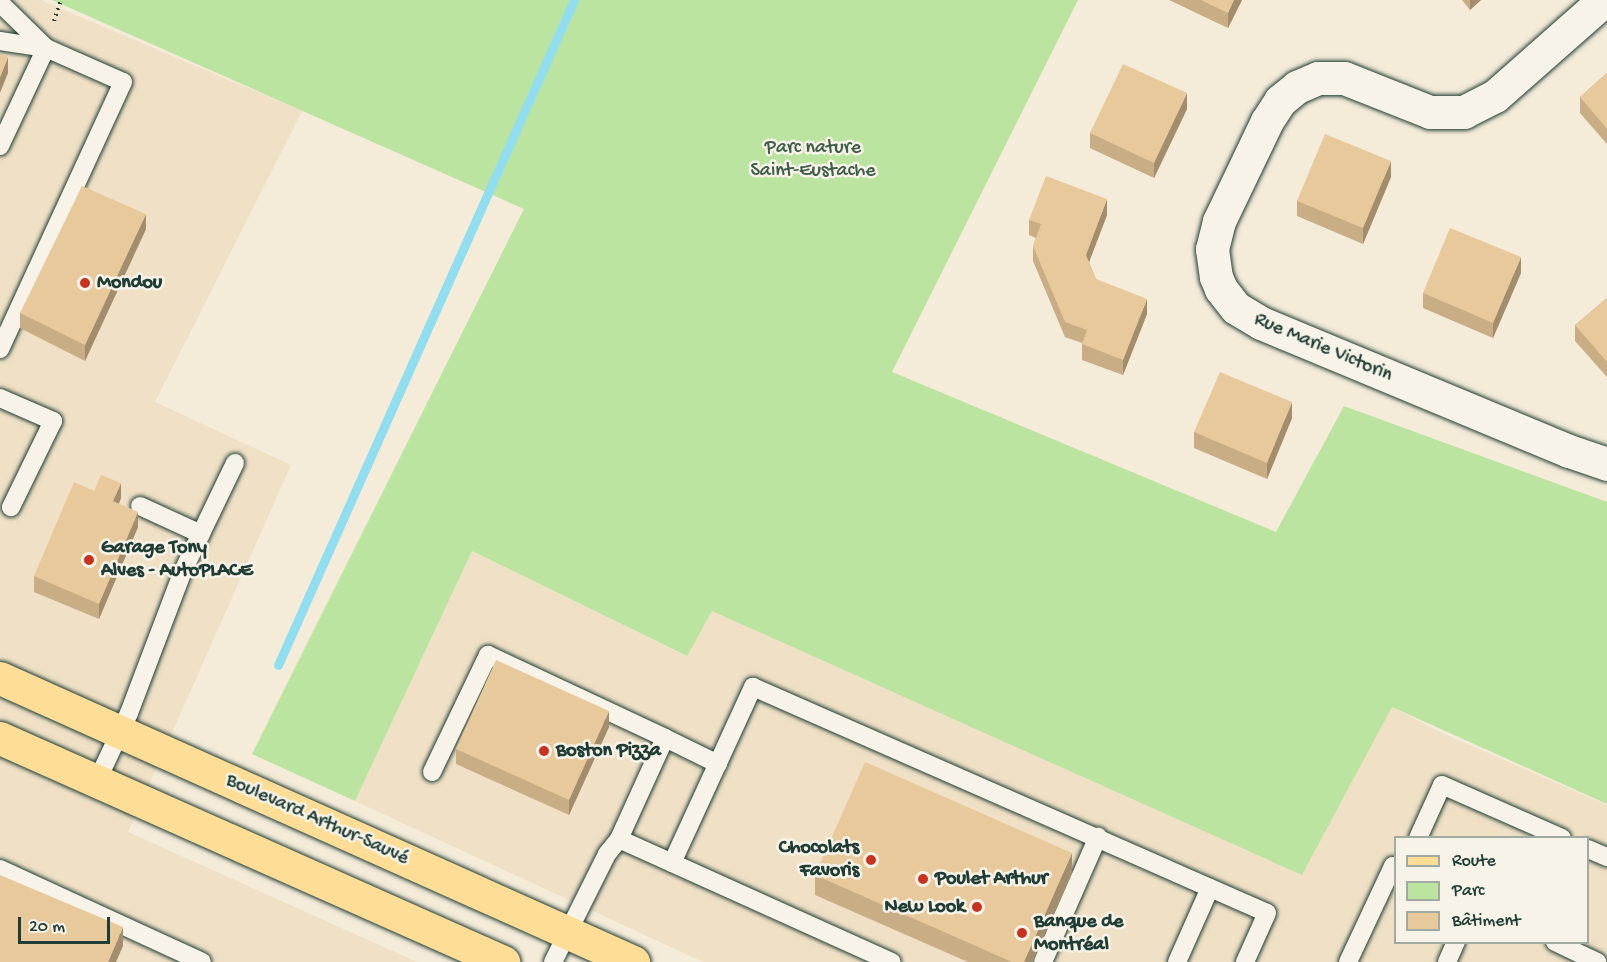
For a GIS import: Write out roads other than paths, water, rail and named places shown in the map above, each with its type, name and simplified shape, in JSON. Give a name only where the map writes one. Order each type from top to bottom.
[{"type":"main road","name":"Boulevard Arthur-Sauvé","points":[[0,678],[633,962]]},
{"type":"main road","points":[[0,738],[503,962]]},
{"type":"street","name":"Rue Marie Victorin","points":[[1604,0],[1495,96],[1464,112],[1430,111],[1344,78],[1318,78],[1297,87],[1280,101],[1267,122],[1219,221],[1212,249],[1216,277],[1221,289],[1236,308],[1261,323],[1569,451],[1607,464]]},
{"type":"lane","points":[[0,3],[46,48]]},
{"type":"lane","points":[[0,41],[46,48],[123,82],[0,348]]},
{"type":"lane","points":[[0,146],[46,48]]},
{"type":"lane","points":[[0,398],[53,421],[11,507]]},
{"type":"lane","points":[[97,781],[120,732],[201,534],[235,463]]},
{"type":"lane","points":[[140,506],[201,534]]},
{"type":"lane","points":[[432,772],[488,655],[718,764]]},
{"type":"lane","points":[[672,863],[753,687],[1267,913],[1245,962]]},
{"type":"lane","points":[[553,962],[607,854],[619,839],[665,738]]},
{"type":"lane","points":[[1418,836],[1442,785],[1560,836]]},
{"type":"lane","points":[[1043,962],[1098,837]]},
{"type":"lane","points":[[619,839],[892,962]]},
{"type":"lane","points":[[1589,850],[1607,857]]},
{"type":"lane","points":[[1348,962],[1394,867]]},
{"type":"lane","points":[[0,869],[164,954],[202,962]]},
{"type":"lane","points":[[1177,962],[1210,888]]},
{"type":"lane","points":[[1447,962],[1455,944]]},
{"type":"lane","points":[[1559,944],[1597,962]]},
{"type":"waterway","points":[[278,665],[574,0]]},
{"type":"place","name":"Mondou","points":[[85,283]]},
{"type":"place","name":"Garage Tony Alves - AutoPLACE","points":[[89,560]]},
{"type":"place","name":"Boston Pizza","points":[[544,751]]},
{"type":"place","name":"Chocolats Favoris","points":[[871,860]]},
{"type":"place","name":"Poulet Arthur","points":[[923,879]]},
{"type":"place","name":"New Look","points":[[977,907]]},
{"type":"place","name":"Banque de Montréal","points":[[1022,933]]},
{"type":"park label","name":"Parc nature Saint-Eustache","points":[[813,160]]}]
